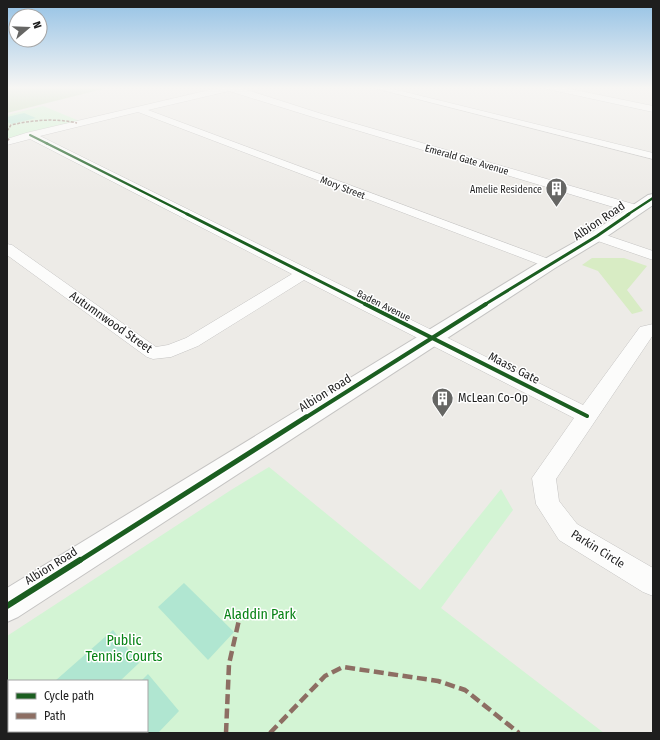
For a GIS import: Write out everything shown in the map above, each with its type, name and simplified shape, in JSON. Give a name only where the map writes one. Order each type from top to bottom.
[{"type":"street","points":[[7,142],[86,122]]},
{"type":"street","name":"Mory Street","points":[[171,122],[548,264]]},
{"type":"street","name":"Emerald Gate Avenue","points":[[338,122],[635,209]]},
{"type":"street","points":[[514,122],[653,156]]},
{"type":"street","name":"Baden Avenue","points":[[30,135],[432,338]]},
{"type":"street","name":"Albion Road","points":[[7,606],[548,264],[598,236],[653,198]]},
{"type":"street","points":[[598,236],[653,256]]},
{"type":"street","name":"Autumnwood Street","points":[[7,248],[153,353],[171,351],[192,342],[303,274]]},
{"type":"street","name":"Parkin Circle","points":[[653,328],[646,331],[544,478],[548,504],[568,532],[653,583]]},
{"type":"street","name":"Maass Gate","points":[[432,338],[587,416]]},
{"type":"green space","points":[[7,122],[82,122],[7,142]]},
{"type":"green space","points":[[7,122],[22,122],[12,124]]},
{"type":"green space","points":[[592,258],[624,258],[647,266],[627,290],[643,311],[632,314],[598,271],[582,265]]},
{"type":"green space","name":"Aladdin Park","points":[[269,467],[420,590],[501,489],[513,510],[441,608],[604,733],[7,733],[7,636],[231,490]]},
{"type":"green space","points":[[184,583],[234,632],[208,660],[158,607]]},
{"type":"green space","name":"Public Tennis Courts","points":[[113,630],[139,663],[121,680],[56,680]]},
{"type":"green space","points":[[148,674],[179,711],[158,733],[89,733],[148,732],[148,680],[142,680]]},
{"type":"marked path","points":[[7,131],[11,125],[32,122]]},
{"type":"marked path","points":[[71,122],[77,123]]},
{"type":"marked path","points":[[7,138],[10,141]]},
{"type":"marked path","points":[[226,733],[229,664],[239,620]]},
{"type":"marked path","points":[[270,733],[325,676],[343,667],[438,681],[465,690],[519,733]]},
{"type":"cycle path","points":[[30,135],[587,416]]},
{"type":"cycle path","points":[[7,606],[549,264],[597,236],[653,198]]},
{"type":"place","name":"Amelie Residence","points":[[557,208]]},
{"type":"place","name":"McLean Co-Op","points":[[442,418]]}]
